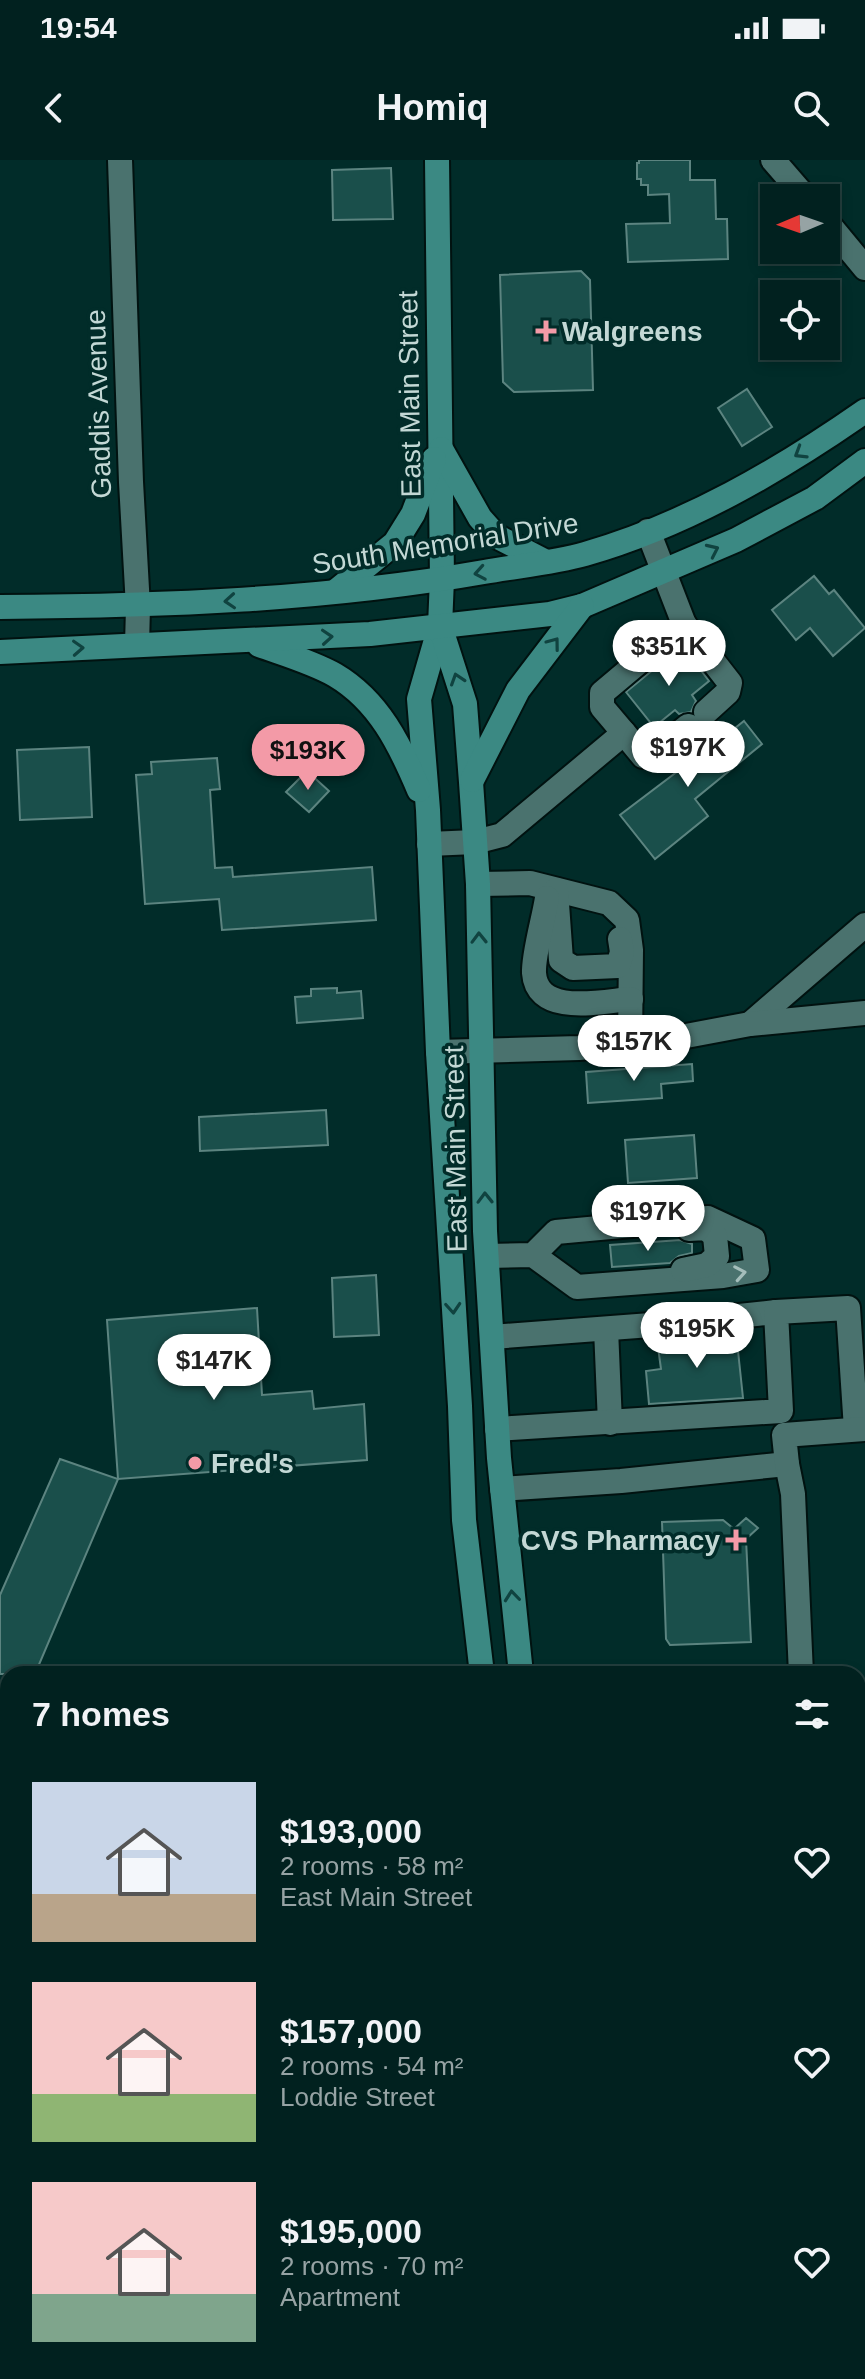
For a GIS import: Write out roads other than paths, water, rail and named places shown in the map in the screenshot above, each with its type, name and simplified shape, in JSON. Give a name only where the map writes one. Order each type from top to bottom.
[{"type":"main road","name":"East Main Street","points":[[437,160],[442,579],[440,626],[419,699],[428,810],[464,1520],[481,1666]]},
{"type":"main road","name":"South Memorial Drive","points":[[0,607],[138,607],[376,589],[584,554],[648,531],[752,484],[865,411]]},
{"type":"main road","points":[[440,445],[480,518],[496,536],[544,561]]},
{"type":"main road","points":[[336,591],[395,543],[413,514],[440,445]]},
{"type":"main road","points":[[0,652],[370,634],[550,614],[582,606],[736,540],[815,498],[865,461]]},
{"type":"main road","points":[[471,782],[518,690],[582,606]]},
{"type":"main road","name":"East Main Street","points":[[440,626],[465,704],[478,884],[487,1256],[497,1429],[520,1666]]},
{"type":"main road","points":[[249,642],[333,674],[369,702],[396,741],[428,810]]},
{"type":"street","name":"Gaddis Avenue","points":[[120,160],[137,645]]},
{"type":"street","points":[[773,160],[794,184]]},
{"type":"street","points":[[840,238],[865,268]]},
{"type":"street","points":[[648,531],[684,624],[730,683],[728,692],[697,719],[651,756],[643,756],[602,707],[602,693],[684,624]]},
{"type":"street","points":[[429,844],[475,842],[502,835],[624,733]]},
{"type":"street","points":[[478,884],[530,883],[609,903],[627,920],[631,950],[630,1043]]},
{"type":"street","points":[[552,889],[561,960],[573,968],[618,966],[622,952],[619,930],[587,897]]},
{"type":"street","points":[[552,889],[534,972],[538,987],[552,1000],[575,1004],[631,999]]},
{"type":"street","points":[[750,1024],[865,925]]},
{"type":"street","points":[[438,1052],[579,1048],[750,1024],[865,1013]]},
{"type":"street","points":[[487,1256],[533,1255],[577,1287],[723,1276],[757,1270],[753,1239],[708,1218],[556,1232],[533,1255]]},
{"type":"street","points":[[595,1228],[620,1235],[706,1228],[715,1236],[717,1256],[707,1265],[658,1271],[632,1284]]},
{"type":"street","points":[[492,1337],[848,1308],[860,1429],[784,1435]]},
{"type":"street","points":[[776,1312],[781,1411],[793,1494],[801,1666]]},
{"type":"street","points":[[606,1329],[610,1423]]},
{"type":"street","points":[[497,1429],[781,1411]]},
{"type":"street","points":[[502,1489],[621,1481],[787,1464]]},
{"type":"place","name":"Walgreens","points":[[546,331]]},
{"type":"place","name":"Fred's","points":[[195,1463]]},
{"type":"place","name":"CVS Pharmacy","points":[[736,1540]]}]
